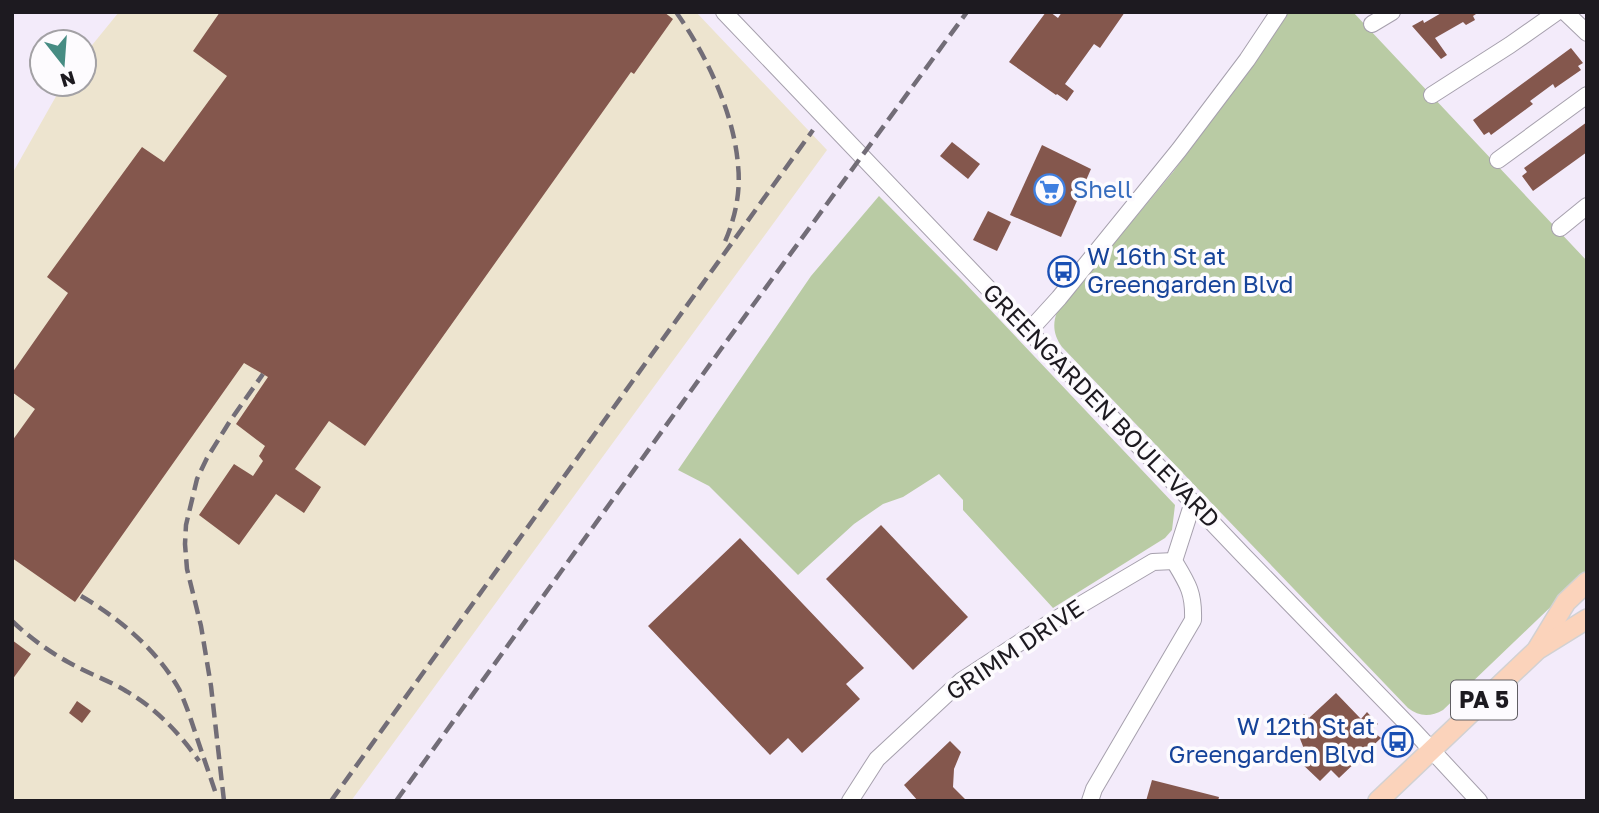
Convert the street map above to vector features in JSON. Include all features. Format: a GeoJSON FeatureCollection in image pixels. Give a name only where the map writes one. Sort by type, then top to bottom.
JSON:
{"type":"FeatureCollection","features":[{"type":"Feature","properties":{"kind":"main road","name":"PA 5"},"geometry":{"type":"LineString","coordinates":[[1537,650],[1566,602],[1587,582]]}},
{"type":"Feature","properties":{"kind":"main road","name":"PA 5"},"geometry":{"type":"LineString","coordinates":[[1378,801],[1537,650],[1587,619]]}},
{"type":"Feature","properties":{"kind":"street","name":"GREENGARDEN BOULEVARD"},"geometry":{"type":"LineString","coordinates":[[724,12],[1479,801]]}},
{"type":"Feature","properties":{"kind":"street"},"geometry":{"type":"LineString","coordinates":[[1029,331],[1174,157],[1247,60],[1279,12]]}},
{"type":"Feature","properties":{"kind":"street"},"geometry":{"type":"LineString","coordinates":[[1372,24],[1392,12]]}},
{"type":"Feature","properties":{"kind":"street"},"geometry":{"type":"LineString","coordinates":[[1432,95],[1557,12]]}},
{"type":"Feature","properties":{"kind":"street"},"geometry":{"type":"LineString","coordinates":[[1565,12],[1587,33]]}},
{"type":"Feature","properties":{"kind":"street"},"geometry":{"type":"LineString","coordinates":[[1498,160],[1587,95]]}},
{"type":"Feature","properties":{"kind":"street"},"geometry":{"type":"LineString","coordinates":[[1560,228],[1587,206]]}},
{"type":"Feature","properties":{"kind":"street"},"geometry":{"type":"LineString","coordinates":[[1090,801],[1094,789],[1193,620],[1194,603],[1188,585],[1174,561],[1193,502]]}},
{"type":"Feature","properties":{"kind":"street","name":"GRIMM DRIVE"},"geometry":{"type":"LineString","coordinates":[[850,801],[877,759],[961,681],[1048,624],[1153,562],[1174,561]]}},
{"type":"Feature","properties":{"kind":"shaded area"},"geometry":{"type":"Polygon","coordinates":[[[119,12],[696,12],[827,150],[351,801],[12,801],[12,174],[55,98],[98,98],[98,38],[119,12]]]}},
{"type":"Feature","properties":{"kind":"green space"},"geometry":{"type":"Polygon","coordinates":[[[1288,12],[1353,12],[1587,261],[1587,572],[1443,710],[1434,714],[1425,715],[1408,708],[1062,347],[1055,330],[1057,312],[1173,172],[1241,81],[1288,12]]]}},
{"type":"Feature","properties":{"kind":"green space"},"geometry":{"type":"Polygon","coordinates":[[[879,196],[1175,505],[1172,530],[1165,538],[1053,608],[963,510],[963,500],[939,474],[903,497],[883,504],[854,524],[798,575],[709,486],[678,470],[811,276],[879,196]]]}},
{"type":"Feature","properties":{"kind":"building"},"geometry":{"type":"Polygon","coordinates":[[[220,12],[664,12],[673,19],[634,74],[631,72],[365,446],[329,421],[295,469],[321,487],[304,513],[276,494],[239,545],[199,515],[234,464],[253,476],[263,461],[259,456],[265,446],[236,424],[268,377],[244,363],[75,602],[12,558],[12,441],[35,409],[12,392],[12,373],[68,293],[47,277],[142,147],[164,162],[227,76],[193,51],[220,12]]]}},
{"type":"Feature","properties":{"kind":"building"},"geometry":{"type":"Polygon","coordinates":[[[1046,12],[1058,18],[1062,12],[1125,12],[1100,48],[1094,44],[1065,84],[1074,91],[1067,101],[1009,62],[1046,12]]]}},
{"type":"Feature","properties":{"kind":"building"},"geometry":{"type":"Polygon","coordinates":[[[1443,12],[1479,12],[1473,16],[1475,20],[1466,25],[1463,22],[1435,38],[1447,55],[1441,59],[1412,26],[1423,20],[1424,23],[1443,12]]]}},
{"type":"Feature","properties":{"kind":"building"},"geometry":{"type":"Polygon","coordinates":[[[1571,48],[1583,63],[1578,66],[1581,70],[1555,88],[1553,84],[1530,101],[1533,104],[1491,135],[1489,132],[1484,135],[1473,120],[1571,48]]]}},
{"type":"Feature","properties":{"kind":"building"},"geometry":{"type":"Polygon","coordinates":[[[1587,122],[1587,152],[1533,191],[1522,176],[1527,172],[1524,168],[1587,122]]]}},
{"type":"Feature","properties":{"kind":"building"},"geometry":{"type":"Polygon","coordinates":[[[952,142],[980,164],[968,179],[940,156],[952,142]]]}},
{"type":"Feature","properties":{"kind":"building"},"geometry":{"type":"Polygon","coordinates":[[[1042,145],[1091,169],[1061,237],[1010,215],[1042,145]]]}},
{"type":"Feature","properties":{"kind":"building"},"geometry":{"type":"Polygon","coordinates":[[[988,211],[1011,222],[997,251],[973,240],[988,211]]]}},
{"type":"Feature","properties":{"kind":"building"},"geometry":{"type":"Polygon","coordinates":[[[881,525],[968,617],[913,670],[826,579],[881,525]]]}},
{"type":"Feature","properties":{"kind":"building"},"geometry":{"type":"Polygon","coordinates":[[[740,538],[864,668],[846,684],[860,699],[802,753],[788,738],[770,755],[648,626],[740,538]]]}},
{"type":"Feature","properties":{"kind":"building"},"geometry":{"type":"Polygon","coordinates":[[[12,640],[31,654],[12,680],[12,640]]]}},
{"type":"Feature","properties":{"kind":"building"},"geometry":{"type":"Polygon","coordinates":[[[1336,693],[1361,719],[1367,712],[1378,724],[1371,730],[1381,738],[1339,778],[1331,770],[1320,781],[1299,761],[1306,754],[1296,722],[1304,714],[1309,718],[1336,693]]]}},
{"type":"Feature","properties":{"kind":"building"},"geometry":{"type":"Polygon","coordinates":[[[77,701],[91,711],[82,723],[69,713],[77,701]]]}},
{"type":"Feature","properties":{"kind":"building"},"geometry":{"type":"Polygon","coordinates":[[[950,741],[961,752],[954,769],[953,787],[967,801],[918,801],[904,785],[950,741]]]}},
{"type":"Feature","properties":{"kind":"building"},"geometry":{"type":"Polygon","coordinates":[[[1152,780],[1219,797],[1218,801],[1146,801],[1152,780]]]}},
{"type":"Feature","properties":{"kind":"railway"},"geometry":{"type":"LineString","coordinates":[[676,12],[708,65],[731,125],[739,175],[738,195],[724,244]]}},
{"type":"Feature","properties":{"kind":"railway"},"geometry":{"type":"LineString","coordinates":[[396,801],[967,12]]}},
{"type":"Feature","properties":{"kind":"railway"},"geometry":{"type":"LineString","coordinates":[[331,801],[813,130]]}},
{"type":"Feature","properties":{"kind":"railway"},"geometry":{"type":"LineString","coordinates":[[224,801],[211,686],[201,626],[187,569],[186,525],[197,479],[207,458],[263,374]]}},
{"type":"Feature","properties":{"kind":"railway"},"geometry":{"type":"LineString","coordinates":[[81,596],[136,636],[170,675],[186,706],[217,797]]}},
{"type":"Feature","properties":{"kind":"railway"},"geometry":{"type":"LineString","coordinates":[[12,621],[53,653],[119,687],[147,705],[175,731],[199,761]]}},
{"type":"Feature","properties":{"kind":"place","name":"Shell"},"geometry":{"type":"Point","coordinates":[1050,190]}},
{"type":"Feature","properties":{"kind":"place","name":"W 16th St at Greengarden Blvd"},"geometry":{"type":"Point","coordinates":[1064,271]}},
{"type":"Feature","properties":{"kind":"place","name":"W 12th St at Greengarden Blvd"},"geometry":{"type":"Point","coordinates":[1398,741]}}]}
